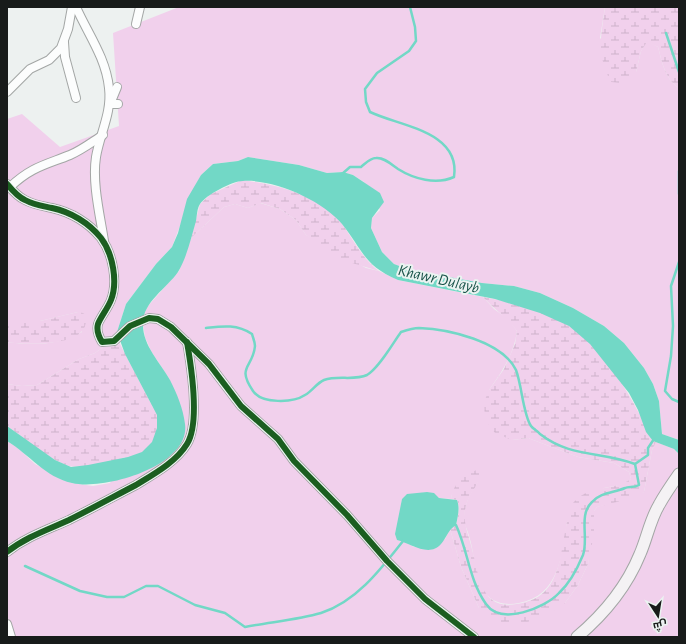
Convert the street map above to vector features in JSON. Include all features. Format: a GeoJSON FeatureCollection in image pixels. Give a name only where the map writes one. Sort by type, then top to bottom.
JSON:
{"type":"FeatureCollection","features":[{"type":"Feature","properties":{"kind":"main road"},"geometry":{"type":"LineString","coordinates":[[577,637],[612,601],[627,579],[640,556],[658,506],[679,474]]}},
{"type":"Feature","properties":{"kind":"street"},"geometry":{"type":"LineString","coordinates":[[7,92],[30,69],[49,60],[61,48],[72,7]]}},
{"type":"Feature","properties":{"kind":"street"},"geometry":{"type":"LineString","coordinates":[[76,7],[104,64],[114,104]]}},
{"type":"Feature","properties":{"kind":"street"},"geometry":{"type":"LineString","coordinates":[[136,24],[140,7]]}},
{"type":"Feature","properties":{"kind":"street"},"geometry":{"type":"LineString","coordinates":[[64,39],[65,57],[76,98]]}},
{"type":"Feature","properties":{"kind":"street"},"geometry":{"type":"LineString","coordinates":[[117,87],[114,104],[102,135],[96,157],[96,180],[104,244],[113,272],[114,287],[105,314],[98,324],[98,335],[102,342],[114,341],[130,326],[149,318],[158,319],[171,326],[209,364],[241,406],[278,439],[294,461],[347,515],[387,561],[425,599],[474,637]]}},
{"type":"Feature","properties":{"kind":"street"},"geometry":{"type":"LineString","coordinates":[[102,135],[72,154],[37,167],[9,186],[23,200],[32,204],[54,208],[75,217],[90,227],[104,244]]}},
{"type":"Feature","properties":{"kind":"street"},"geometry":{"type":"LineString","coordinates":[[8,553],[36,533],[93,508],[157,473],[188,443],[192,431],[194,409],[190,358],[187,342]]}},
{"type":"Feature","properties":{"kind":"street"},"geometry":{"type":"LineString","coordinates":[[7,624],[11,637]]}},
{"type":"Feature","properties":{"kind":"green space"},"geometry":{"type":"Polygon","coordinates":[[[179,7],[605,7],[600,38],[636,72],[641,51],[647,41],[658,47],[667,75],[679,88],[679,440],[662,434],[659,401],[653,384],[644,368],[624,343],[604,326],[573,308],[540,293],[514,286],[482,283],[410,270],[394,264],[382,252],[371,228],[372,218],[380,210],[364,182],[353,175],[343,172],[327,173],[299,165],[248,157],[238,161],[213,164],[201,175],[195,186],[172,247],[156,264],[126,304],[117,332],[120,344],[103,347],[95,353],[79,359],[37,385],[22,386],[7,384],[7,342],[36,344],[55,342],[65,340],[82,332],[78,312],[40,321],[7,321],[7,119],[22,114],[60,147],[119,126],[113,33],[179,7]]]}},
{"type":"Feature","properties":{"kind":"green space"},"geometry":{"type":"Polygon","coordinates":[[[605,7],[679,7],[679,88],[667,75],[658,47],[647,42],[641,51],[636,72],[627,84],[611,82],[606,72],[601,53],[601,36],[605,7]]]}},
{"type":"Feature","properties":{"kind":"green space"},"geometry":{"type":"Polygon","coordinates":[[[242,180],[270,185],[297,193],[323,206],[343,225],[363,255],[379,271],[342,260],[306,235],[296,220],[280,209],[261,203],[248,208],[235,204],[224,207],[191,238],[200,204],[211,194],[242,180]]]}},
{"type":"Feature","properties":{"kind":"green space"},"geometry":{"type":"Polygon","coordinates":[[[260,203],[280,209],[296,220],[306,235],[366,268],[379,271],[398,280],[483,297],[494,309],[508,319],[517,331],[510,355],[503,369],[489,390],[512,440],[528,438],[578,457],[614,463],[629,472],[631,479],[624,484],[604,488],[567,522],[560,560],[550,583],[543,592],[532,599],[519,603],[502,603],[491,599],[483,590],[478,578],[464,516],[468,500],[478,482],[452,494],[451,499],[439,498],[426,492],[402,499],[397,540],[406,542],[414,547],[445,539],[450,529],[461,567],[479,608],[565,603],[578,585],[588,564],[594,511],[597,507],[644,492],[652,450],[656,442],[674,449],[679,454],[679,637],[7,637],[7,441],[18,448],[35,464],[72,483],[93,486],[110,483],[170,380],[151,351],[145,337],[143,316],[148,306],[179,271],[191,238],[224,207],[235,204],[248,208],[260,203]]]}},
{"type":"Feature","properties":{"kind":"green space"},"geometry":{"type":"Polygon","coordinates":[[[483,297],[516,304],[539,312],[569,326],[582,336],[607,362],[628,394],[653,441],[656,442],[652,450],[644,492],[637,497],[597,507],[594,511],[594,534],[588,564],[578,585],[565,603],[541,619],[518,624],[495,623],[479,608],[461,567],[450,529],[456,525],[458,516],[457,500],[451,499],[457,483],[475,470],[481,469],[482,475],[466,505],[466,525],[477,572],[485,592],[491,599],[500,604],[511,605],[526,602],[539,596],[548,588],[555,577],[572,504],[587,492],[624,483],[631,479],[629,472],[614,463],[578,457],[528,438],[512,440],[495,433],[485,419],[484,402],[489,390],[504,369],[515,344],[517,331],[483,297]]]}},
{"type":"Feature","properties":{"kind":"green space"},"geometry":{"type":"Polygon","coordinates":[[[78,312],[87,316],[85,326],[76,336],[57,342],[35,344],[7,342],[7,321],[40,321],[78,312]]]}},
{"type":"Feature","properties":{"kind":"green space"},"geometry":{"type":"Polygon","coordinates":[[[120,344],[157,415],[156,436],[153,442],[147,447],[126,457],[113,461],[87,466],[69,466],[45,454],[7,426],[7,384],[22,386],[37,385],[79,359],[95,353],[103,347],[120,344]]]}},
{"type":"Feature","properties":{"kind":"water","name":"Khawr Dulayb"},"geometry":{"type":"Polygon","coordinates":[[[248,157],[299,165],[327,173],[343,172],[353,175],[380,193],[384,202],[372,218],[371,228],[382,252],[394,264],[410,270],[482,283],[514,286],[540,293],[573,308],[604,326],[624,343],[644,368],[653,384],[659,401],[662,434],[679,440],[679,454],[674,449],[653,441],[646,432],[638,410],[629,393],[590,344],[569,326],[540,313],[495,299],[398,280],[377,269],[370,263],[342,224],[333,215],[310,199],[283,187],[255,181],[243,181],[232,183],[220,189],[203,200],[200,204],[184,260],[178,272],[151,302],[144,315],[143,331],[145,339],[152,353],[170,380],[183,412],[185,424],[183,439],[174,452],[160,463],[143,472],[123,479],[104,483],[72,483],[62,480],[46,471],[7,441],[7,426],[55,460],[71,467],[128,457],[142,452],[152,442],[157,428],[157,415],[125,354],[117,332],[126,304],[156,264],[172,247],[178,233],[187,199],[201,175],[213,164],[238,161],[248,157]]]}},
{"type":"Feature","properties":{"kind":"water"},"geometry":{"type":"Polygon","coordinates":[[[427,492],[434,493],[439,498],[457,500],[458,506],[456,525],[449,531],[441,544],[431,550],[425,550],[397,540],[395,534],[402,499],[407,494],[427,492]]]}},
{"type":"Feature","properties":{"kind":"waterway"},"geometry":{"type":"LineString","coordinates":[[342,174],[350,167],[361,167],[368,161],[374,158],[379,158],[388,162],[404,173],[425,180],[440,181],[454,177],[454,162],[448,149],[438,140],[426,132],[370,112],[366,102],[365,89],[377,73],[409,51],[416,41],[415,27],[410,7]]}},
{"type":"Feature","properties":{"kind":"waterway"},"geometry":{"type":"LineString","coordinates":[[666,33],[679,72]]}},
{"type":"Feature","properties":{"kind":"waterway"},"geometry":{"type":"LineString","coordinates":[[679,171],[679,194]]}},
{"type":"Feature","properties":{"kind":"waterway"},"geometry":{"type":"LineString","coordinates":[[679,262],[671,286],[673,326],[671,356],[665,391],[672,399],[679,402]]}},
{"type":"Feature","properties":{"kind":"waterway"},"geometry":{"type":"LineString","coordinates":[[206,328],[224,326],[235,327],[252,334],[255,346],[254,353],[246,372],[248,383],[257,395],[263,398],[278,401],[300,398],[324,380],[335,378],[357,378],[367,375],[372,372],[381,361],[401,332],[417,328],[431,329],[473,338],[499,351],[509,360],[516,370],[528,421],[540,434],[552,442],[575,451],[610,457],[635,464]]}},
{"type":"Feature","properties":{"kind":"waterway"},"geometry":{"type":"LineString","coordinates":[[456,525],[472,575],[480,595],[486,604],[493,610],[502,614],[512,614],[534,609],[552,599],[559,593],[576,570],[585,548],[585,520],[588,507],[603,494],[639,485],[635,464],[648,455],[648,448],[654,439]]}},
{"type":"Feature","properties":{"kind":"waterway"},"geometry":{"type":"LineString","coordinates":[[25,566],[80,591],[107,597],[124,597],[146,586],[158,586],[195,605],[225,613],[245,627],[303,617],[334,608],[357,593],[386,563],[403,541]]}},
{"type":"Feature","properties":{"kind":"cycle path"},"geometry":{"type":"LineString","coordinates":[[7,184],[22,199],[28,202],[73,215],[85,223],[101,238],[109,252],[114,277],[111,300],[97,327],[102,342],[114,341],[130,326],[149,318],[158,319],[171,327],[209,364],[241,406],[278,439],[294,461],[347,515],[387,561],[425,599],[474,637]]}},
{"type":"Feature","properties":{"kind":"cycle path"},"geometry":{"type":"LineString","coordinates":[[7,552],[29,538],[69,520],[136,485],[164,467],[177,456],[187,444],[191,435],[193,422],[194,409],[191,365],[187,342]]}}]}
